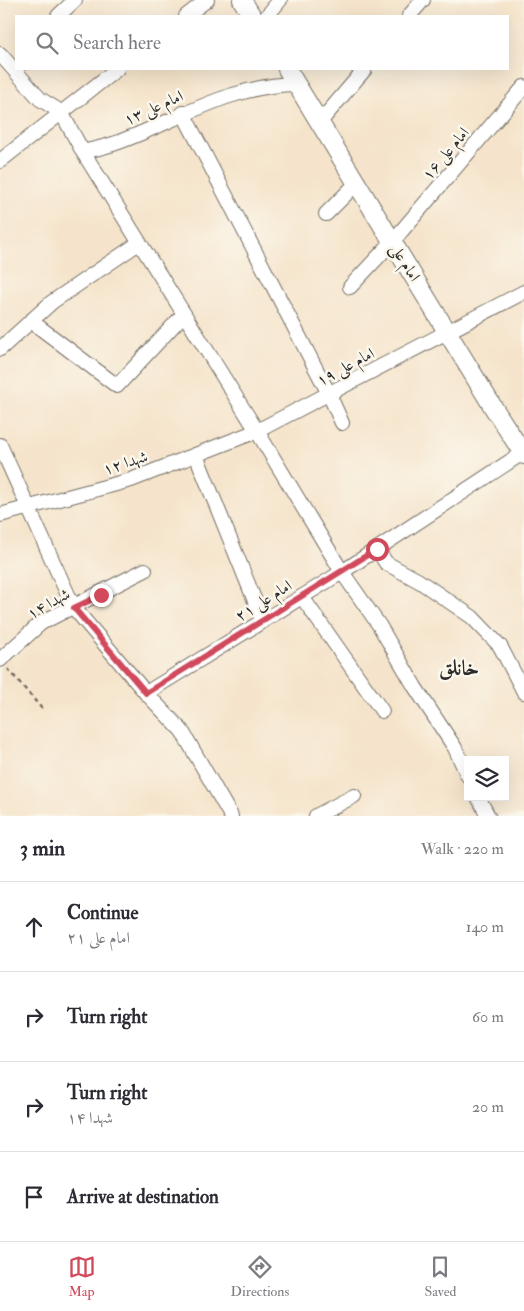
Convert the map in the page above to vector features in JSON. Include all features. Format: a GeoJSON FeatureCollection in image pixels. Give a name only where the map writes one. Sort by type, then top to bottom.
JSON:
{"type":"FeatureCollection","features":[{"type":"Feature","properties":{"kind":"street"},"geometry":{"type":"LineString","coordinates":[[59,15],[75,0]]}},
{"type":"Feature","properties":{"kind":"street"},"geometry":{"type":"LineString","coordinates":[[187,15],[207,0]]}},
{"type":"Feature","properties":{"kind":"street"},"geometry":{"type":"LineString","coordinates":[[242,0],[251,15]]}},
{"type":"Feature","properties":{"kind":"street"},"geometry":{"type":"LineString","coordinates":[[268,15],[280,0]]}},
{"type":"Feature","properties":{"kind":"street"},"geometry":{"type":"LineString","coordinates":[[410,15],[422,0]]}},
{"type":"Feature","properties":{"kind":"street"},"geometry":{"type":"LineString","coordinates":[[18,70],[40,99],[61,112],[83,152],[257,431],[342,572],[379,625],[415,687],[455,748],[464,767]]}},
{"type":"Feature","properties":{"kind":"street"},"geometry":{"type":"LineString","coordinates":[[0,160],[116,70]]}},
{"type":"Feature","properties":{"kind":"street","name":"امام علی"},"geometry":{"type":"LineString","coordinates":[[288,70],[493,407],[524,453]]}},
{"type":"Feature","properties":{"kind":"street"},"geometry":{"type":"LineString","coordinates":[[320,122],[364,70]]}},
{"type":"Feature","properties":{"kind":"street","name":"امام علی ۱۳"},"geometry":{"type":"LineString","coordinates":[[83,152],[116,143],[202,105],[270,84],[296,84]]}},
{"type":"Feature","properties":{"kind":"street","name":"امام علی ۱۶"},"geometry":{"type":"LineString","coordinates":[[350,287],[393,241],[524,87]]}},
{"type":"Feature","properties":{"kind":"street"},"geometry":{"type":"LineString","coordinates":[[183,113],[329,394],[342,423]]}},
{"type":"Feature","properties":{"kind":"street"},"geometry":{"type":"LineString","coordinates":[[326,214],[357,183]]}},
{"type":"Feature","properties":{"kind":"street"},"geometry":{"type":"LineString","coordinates":[[0,349],[52,302],[139,243]]}},
{"type":"Feature","properties":{"kind":"street","name":"امام علی ۱۹"},"geometry":{"type":"LineString","coordinates":[[257,431],[524,292]]}},
{"type":"Feature","properties":{"kind":"street"},"geometry":{"type":"LineString","coordinates":[[31,321],[117,386],[184,314]]}},
{"type":"Feature","properties":{"kind":"street","name":"شهدا ۱۲"},"geometry":{"type":"LineString","coordinates":[[0,515],[131,480],[257,431]]}},
{"type":"Feature","properties":{"kind":"street"},"geometry":{"type":"LineString","coordinates":[[0,445],[74,608],[146,693],[182,732],[231,816]]}},
{"type":"Feature","properties":{"kind":"street","name":"امام علی ۲۱"},"geometry":{"type":"LineString","coordinates":[[146,693],[342,572],[524,453]]}},
{"type":"Feature","properties":{"kind":"street"},"geometry":{"type":"LineString","coordinates":[[196,454],[263,620]]}},
{"type":"Feature","properties":{"kind":"street"},"geometry":{"type":"LineString","coordinates":[[377,549],[386,563],[419,581],[472,617],[500,646],[524,692]]}},
{"type":"Feature","properties":{"kind":"street","name":"شهدا ۱۴"},"geometry":{"type":"LineString","coordinates":[[0,660],[41,624],[145,570]]}},
{"type":"Feature","properties":{"kind":"street"},"geometry":{"type":"LineString","coordinates":[[302,596],[382,711]]}},
{"type":"Feature","properties":{"kind":"street"},"geometry":{"type":"LineString","coordinates":[[316,816],[354,796]]}},
{"type":"Feature","properties":{"kind":"street"},"geometry":{"type":"LineString","coordinates":[[480,801],[488,816]]}},
{"type":"Feature","properties":{"kind":"path"},"geometry":{"type":"LineString","coordinates":[[0,660],[43,710]]}},
{"type":"Feature","properties":{"kind":"district","name":"خانلق"},"geometry":{"type":"Point","coordinates":[459,668]}},
{"type":"Feature","properties":{"kind":"route"},"geometry":{"type":"LineString","coordinates":[[101,595],[74,608],[146,693],[377,549]]}}]}
